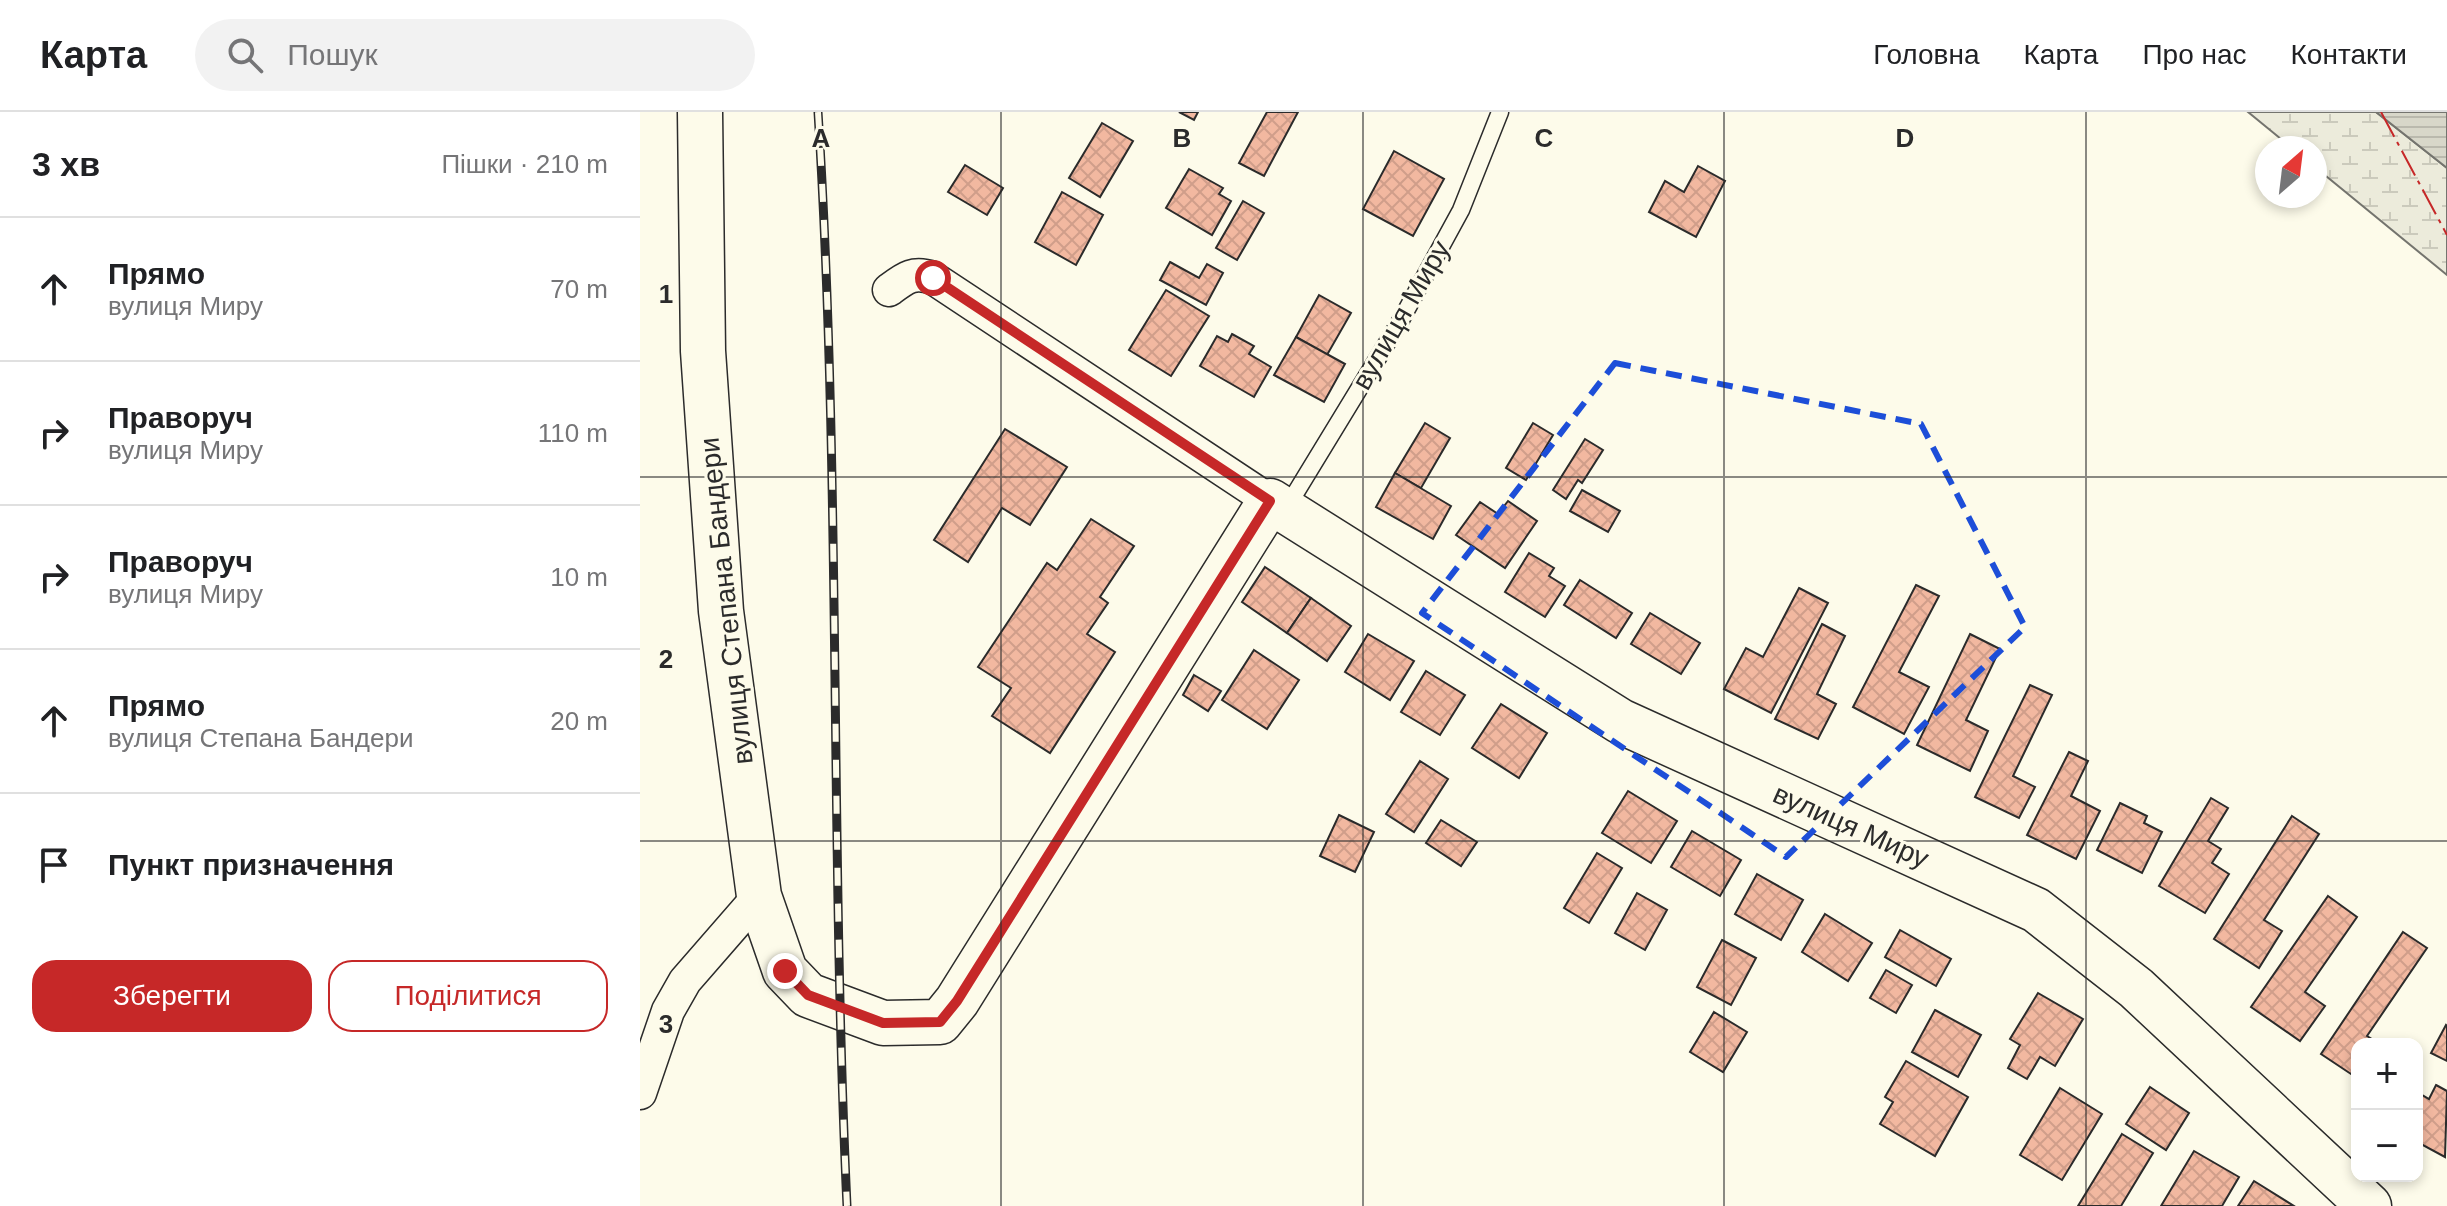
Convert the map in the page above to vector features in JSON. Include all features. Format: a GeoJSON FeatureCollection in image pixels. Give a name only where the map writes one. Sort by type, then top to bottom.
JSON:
{"type":"FeatureCollection","features":[{"type":"Feature","properties":{"kind":"street","name":"вулиця Степана Бандери"},"geometry":{"type":"LineString","coordinates":[[700,112],[703,351],[721,611],[759,896],[785,971],[808,995],[883,1023]]}},
{"type":"Feature","properties":{"kind":"street","name":"вулиця Миру"},"geometry":{"type":"LineString","coordinates":[[889,290],[907,276],[920,274],[933,278],[1278,505],[1620,721],[2036,910],[2136,988],[2369,1206]]}},
{"type":"Feature","properties":{"kind":"street","name":"вулиця Миру"},"geometry":{"type":"LineString","coordinates":[[883,1023],[940,1022],[957,1001],[1278,505]]}},
{"type":"Feature","properties":{"kind":"street"},"geometry":{"type":"LineString","coordinates":[[640,1093],[668,1011],[685,981],[759,896]]}},
{"type":"Feature","properties":{"kind":"lane","name":"вулиця Миру"},"geometry":{"type":"LineString","coordinates":[[1278,505],[1401,320],[1461,210],[1500,112]]}},
{"type":"Feature","properties":{"kind":"highlighted area"},"geometry":{"type":"Polygon","coordinates":[[[1615,363],[1921,424],[2025,627],[1786,857],[1422,613],[1615,363]]]}},
{"type":"Feature","properties":{"kind":"green space"},"geometry":{"type":"Polygon","coordinates":[[[2248,112],[2376,112],[2447,168],[2447,275],[2327,177],[2327,136],[2277,136],[2248,112]]]}},
{"type":"Feature","properties":{"kind":"shaded area"},"geometry":{"type":"Polygon","coordinates":[[[2376,112],[2447,112],[2447,168],[2376,112]]]}},
{"type":"Feature","properties":{"kind":"building"},"geometry":{"type":"Polygon","coordinates":[[[1179,112],[1198,112],[1194,120],[1179,112]]]}},
{"type":"Feature","properties":{"kind":"building"},"geometry":{"type":"Polygon","coordinates":[[[1267,112],[1298,112],[1264,176],[1239,163],[1267,112]]]}},
{"type":"Feature","properties":{"kind":"building"},"geometry":{"type":"Polygon","coordinates":[[[1102,123],[1133,141],[1100,197],[1069,178],[1102,123]]]}},
{"type":"Feature","properties":{"kind":"building"},"geometry":{"type":"Polygon","coordinates":[[[1394,151],[1444,179],[1413,236],[1363,209],[1394,151]]]}},
{"type":"Feature","properties":{"kind":"building"},"geometry":{"type":"Polygon","coordinates":[[[965,165],[1003,188],[987,215],[948,192],[965,165]]]}},
{"type":"Feature","properties":{"kind":"building"},"geometry":{"type":"Polygon","coordinates":[[[1698,166],[1725,181],[1696,237],[1649,212],[1665,181],[1684,192],[1698,166]]]}},
{"type":"Feature","properties":{"kind":"building"},"geometry":{"type":"Polygon","coordinates":[[[1189,169],[1223,188],[1219,194],[1231,201],[1212,235],[1166,208],[1189,169]]]}},
{"type":"Feature","properties":{"kind":"building"},"geometry":{"type":"Polygon","coordinates":[[[1062,192],[1103,215],[1076,265],[1035,242],[1062,192]]]}},
{"type":"Feature","properties":{"kind":"building"},"geometry":{"type":"Polygon","coordinates":[[[1243,201],[1264,213],[1237,260],[1216,248],[1243,201]]]}},
{"type":"Feature","properties":{"kind":"building"},"geometry":{"type":"Polygon","coordinates":[[[1170,262],[1199,278],[1207,264],[1223,273],[1206,305],[1160,280],[1170,262]]]}},
{"type":"Feature","properties":{"kind":"building"},"geometry":{"type":"Polygon","coordinates":[[[1166,290],[1209,316],[1171,376],[1129,350],[1166,290]]]}},
{"type":"Feature","properties":{"kind":"building"},"geometry":{"type":"Polygon","coordinates":[[[1319,295],[1351,313],[1327,355],[1296,337],[1319,295]]]}},
{"type":"Feature","properties":{"kind":"building"},"geometry":{"type":"Polygon","coordinates":[[[1232,334],[1254,346],[1249,354],[1271,367],[1254,397],[1200,366],[1217,336],[1228,342],[1232,334]]]}},
{"type":"Feature","properties":{"kind":"building"},"geometry":{"type":"Polygon","coordinates":[[[1296,337],[1345,364],[1324,402],[1274,375],[1296,337]]]}},
{"type":"Feature","properties":{"kind":"building"},"geometry":{"type":"Polygon","coordinates":[[[1425,423],[1450,438],[1421,488],[1395,473],[1425,423]]]}},
{"type":"Feature","properties":{"kind":"building"},"geometry":{"type":"Polygon","coordinates":[[[1533,423],[1553,435],[1526,480],[1506,468],[1533,423]]]}},
{"type":"Feature","properties":{"kind":"building"},"geometry":{"type":"Polygon","coordinates":[[[1005,429],[1067,467],[1030,525],[1002,508],[968,562],[934,540],[1005,429]]]}},
{"type":"Feature","properties":{"kind":"building"},"geometry":{"type":"Polygon","coordinates":[[[1585,439],[1603,450],[1582,483],[1578,480],[1566,499],[1553,490],[1585,439]]]}},
{"type":"Feature","properties":{"kind":"building"},"geometry":{"type":"Polygon","coordinates":[[[1395,473],[1451,506],[1433,539],[1376,507],[1395,473]]]}},
{"type":"Feature","properties":{"kind":"building"},"geometry":{"type":"Polygon","coordinates":[[[1582,490],[1620,511],[1608,532],[1570,511],[1582,490]]]}},
{"type":"Feature","properties":{"kind":"building"},"geometry":{"type":"Polygon","coordinates":[[[1508,501],[1537,521],[1505,568],[1456,535],[1480,502],[1498,514],[1508,501]]]}},
{"type":"Feature","properties":{"kind":"building"},"geometry":{"type":"Polygon","coordinates":[[[1091,519],[1134,546],[1100,597],[1108,603],[1087,634],[1115,652],[1050,753],[992,716],[1011,688],[978,667],[1047,563],[1057,570],[1091,519]]]}},
{"type":"Feature","properties":{"kind":"building"},"geometry":{"type":"Polygon","coordinates":[[[1529,553],[1554,568],[1549,576],[1565,586],[1545,617],[1505,592],[1529,553]]]}},
{"type":"Feature","properties":{"kind":"building"},"geometry":{"type":"Polygon","coordinates":[[[1265,567],[1311,598],[1287,633],[1242,602],[1265,567]]]}},
{"type":"Feature","properties":{"kind":"building"},"geometry":{"type":"Polygon","coordinates":[[[1580,580],[1632,613],[1616,638],[1564,605],[1580,580]]]}},
{"type":"Feature","properties":{"kind":"building"},"geometry":{"type":"Polygon","coordinates":[[[1916,585],[1939,596],[1899,672],[1929,687],[1904,734],[1853,707],[1916,585]]]}},
{"type":"Feature","properties":{"kind":"building"},"geometry":{"type":"Polygon","coordinates":[[[1799,588],[1828,603],[1771,713],[1724,689],[1746,648],[1763,657],[1799,588]]]}},
{"type":"Feature","properties":{"kind":"building"},"geometry":{"type":"Polygon","coordinates":[[[1311,598],[1351,626],[1327,661],[1287,633],[1311,598]]]}},
{"type":"Feature","properties":{"kind":"building"},"geometry":{"type":"Polygon","coordinates":[[[1650,613],[1700,643],[1681,674],[1631,644],[1650,613]]]}},
{"type":"Feature","properties":{"kind":"building"},"geometry":{"type":"Polygon","coordinates":[[[1822,624],[1845,636],[1817,694],[1836,704],[1818,739],[1775,719],[1822,624]]]}},
{"type":"Feature","properties":{"kind":"building"},"geometry":{"type":"Polygon","coordinates":[[[1368,634],[1414,661],[1390,700],[1345,672],[1368,634]]]}},
{"type":"Feature","properties":{"kind":"building"},"geometry":{"type":"Polygon","coordinates":[[[1970,634],[2000,649],[1966,720],[1988,731],[1970,771],[1917,745],[1970,634]]]}},
{"type":"Feature","properties":{"kind":"building"},"geometry":{"type":"Polygon","coordinates":[[[1254,650],[1299,680],[1267,729],[1222,700],[1254,650]]]}},
{"type":"Feature","properties":{"kind":"building"},"geometry":{"type":"Polygon","coordinates":[[[1426,671],[1465,695],[1440,735],[1401,712],[1426,671]]]}},
{"type":"Feature","properties":{"kind":"building"},"geometry":{"type":"Polygon","coordinates":[[[1194,675],[1221,691],[1208,711],[1183,695],[1194,675]]]}},
{"type":"Feature","properties":{"kind":"building"},"geometry":{"type":"Polygon","coordinates":[[[2030,685],[2052,695],[2013,776],[2035,787],[2019,818],[1975,797],[2030,685]]]}},
{"type":"Feature","properties":{"kind":"building"},"geometry":{"type":"Polygon","coordinates":[[[1501,704],[1547,733],[1519,778],[1472,748],[1501,704]]]}},
{"type":"Feature","properties":{"kind":"building"},"geometry":{"type":"Polygon","coordinates":[[[2069,752],[2088,761],[2071,796],[2100,811],[2076,859],[2027,835],[2069,752]]]}},
{"type":"Feature","properties":{"kind":"building"},"geometry":{"type":"Polygon","coordinates":[[[1420,761],[1448,779],[1414,832],[1386,814],[1420,761]]]}},
{"type":"Feature","properties":{"kind":"building"},"geometry":{"type":"Polygon","coordinates":[[[1628,791],[1677,821],[1651,863],[1602,833],[1628,791]]]}},
{"type":"Feature","properties":{"kind":"building"},"geometry":{"type":"Polygon","coordinates":[[[2211,798],[2228,808],[2208,841],[2221,849],[2212,863],[2229,874],[2205,913],[2159,886],[2211,798]]]}},
{"type":"Feature","properties":{"kind":"building"},"geometry":{"type":"Polygon","coordinates":[[[2120,803],[2147,816],[2144,823],[2162,832],[2142,873],[2097,850],[2120,803]]]}},
{"type":"Feature","properties":{"kind":"building"},"geometry":{"type":"Polygon","coordinates":[[[1339,815],[1374,832],[1355,872],[1320,856],[1339,815]]]}},
{"type":"Feature","properties":{"kind":"building"},"geometry":{"type":"Polygon","coordinates":[[[2292,816],[2319,834],[2264,920],[2282,931],[2259,968],[2214,939],[2292,816]]]}},
{"type":"Feature","properties":{"kind":"building"},"geometry":{"type":"Polygon","coordinates":[[[1441,820],[1477,842],[1461,866],[1426,843],[1441,820]]]}},
{"type":"Feature","properties":{"kind":"building"},"geometry":{"type":"Polygon","coordinates":[[[1692,831],[1741,860],[1720,896],[1671,867],[1692,831]]]}},
{"type":"Feature","properties":{"kind":"building"},"geometry":{"type":"Polygon","coordinates":[[[1597,853],[1622,868],[1589,923],[1564,908],[1597,853]]]}},
{"type":"Feature","properties":{"kind":"building"},"geometry":{"type":"Polygon","coordinates":[[[1757,874],[1803,900],[1781,940],[1735,914],[1757,874]]]}},
{"type":"Feature","properties":{"kind":"building"},"geometry":{"type":"Polygon","coordinates":[[[1637,893],[1667,910],[1645,950],[1615,933],[1637,893]]]}},
{"type":"Feature","properties":{"kind":"building"},"geometry":{"type":"Polygon","coordinates":[[[2328,896],[2357,917],[2305,992],[2325,1006],[2300,1041],[2251,1007],[2328,896]]]}},
{"type":"Feature","properties":{"kind":"building"},"geometry":{"type":"Polygon","coordinates":[[[1825,914],[1872,943],[1848,981],[1802,952],[1825,914]]]}},
{"type":"Feature","properties":{"kind":"building"},"geometry":{"type":"Polygon","coordinates":[[[1900,930],[1951,959],[1936,986],[1885,957],[1900,930]]]}},
{"type":"Feature","properties":{"kind":"building"},"geometry":{"type":"Polygon","coordinates":[[[2403,932],[2427,948],[2367,1036],[2370,1038],[2351,1038],[2351,1074],[2321,1054],[2403,932]]]}},
{"type":"Feature","properties":{"kind":"building"},"geometry":{"type":"Polygon","coordinates":[[[1722,940],[1756,958],[1731,1005],[1697,987],[1722,940]]]}},
{"type":"Feature","properties":{"kind":"building"},"geometry":{"type":"Polygon","coordinates":[[[1886,970],[1912,985],[1896,1013],[1870,998],[1886,970]]]}},
{"type":"Feature","properties":{"kind":"building"},"geometry":{"type":"Polygon","coordinates":[[[2038,993],[2083,1019],[2055,1066],[2040,1057],[2027,1079],[2008,1068],[2020,1045],[2010,1039],[2038,993]]]}},
{"type":"Feature","properties":{"kind":"building"},"geometry":{"type":"Polygon","coordinates":[[[1935,1010],[1981,1035],[1958,1077],[1912,1052],[1935,1010]]]}},
{"type":"Feature","properties":{"kind":"building"},"geometry":{"type":"Polygon","coordinates":[[[1714,1012],[1747,1032],[1723,1072],[1690,1052],[1714,1012]]]}},
{"type":"Feature","properties":{"kind":"building"},"geometry":{"type":"Polygon","coordinates":[[[2447,1026],[2447,1061],[2431,1053],[2447,1026]]]}},
{"type":"Feature","properties":{"kind":"building"},"geometry":{"type":"Polygon","coordinates":[[[1906,1061],[1968,1097],[1935,1156],[1880,1124],[1893,1102],[1885,1097],[1906,1061]]]}},
{"type":"Feature","properties":{"kind":"building"},"geometry":{"type":"Polygon","coordinates":[[[2436,1085],[2447,1091],[2445,1157],[2423,1145],[2423,1096],[2429,1099],[2436,1085]]]}},
{"type":"Feature","properties":{"kind":"building"},"geometry":{"type":"Polygon","coordinates":[[[2150,1087],[2189,1113],[2166,1150],[2126,1124],[2150,1087]]]}},
{"type":"Feature","properties":{"kind":"building"},"geometry":{"type":"Polygon","coordinates":[[[2060,1088],[2102,1114],[2062,1180],[2020,1155],[2060,1088]]]}},
{"type":"Feature","properties":{"kind":"building"},"geometry":{"type":"Polygon","coordinates":[[[2122,1134],[2153,1153],[2121,1206],[2078,1206],[2122,1134]]]}},
{"type":"Feature","properties":{"kind":"building"},"geometry":{"type":"Polygon","coordinates":[[[2194,1151],[2239,1177],[2222,1206],[2161,1206],[2194,1151]]]}},
{"type":"Feature","properties":{"kind":"building"},"geometry":{"type":"Polygon","coordinates":[[[2254,1181],[2294,1206],[2238,1206],[2254,1181]]]}},
{"type":"Feature","properties":{"kind":"railway"},"geometry":{"type":"LineString","coordinates":[[818,112],[830,385],[847,1206]]}},
{"type":"Feature","properties":{"kind":"power"},"geometry":{"type":"LineString","coordinates":[[2381,112],[2447,235]]}},
{"type":"Feature","properties":{"kind":"route"},"geometry":{"type":"LineString","coordinates":[[785,971],[808,995],[883,1023],[940,1022],[957,1001],[1270,501],[933,278]]}}]}
